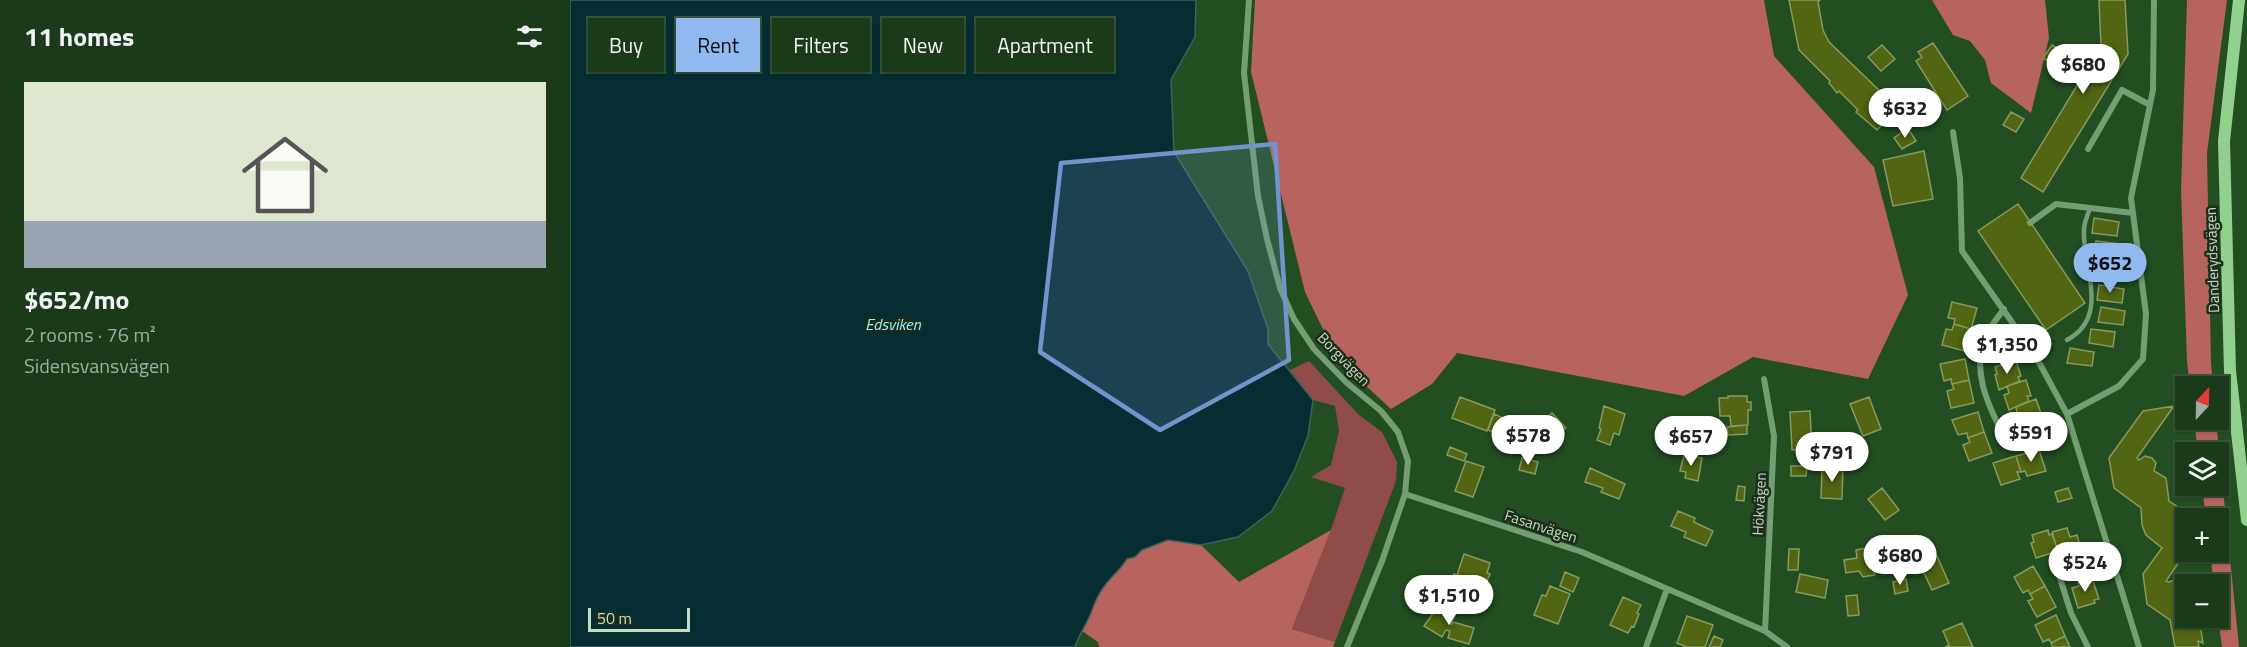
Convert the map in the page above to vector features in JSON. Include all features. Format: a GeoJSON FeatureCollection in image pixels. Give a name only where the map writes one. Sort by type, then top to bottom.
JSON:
{"type":"FeatureCollection","features":[{"type":"Feature","properties":{"kind":"main road","name":"Danderydsvägen"},"geometry":{"type":"LineString","coordinates":[[2239,0],[2224,141],[2230,371],[2247,520]]}},
{"type":"Feature","properties":{"kind":"street","name":"Borgvägen"},"geometry":{"type":"LineString","coordinates":[[1249,0],[1244,73],[1258,196],[1280,288],[1294,319],[1314,350],[1347,383],[1382,411],[1398,432],[1408,461],[1405,494],[1382,561],[1347,647]]}},
{"type":"Feature","properties":{"kind":"street"},"geometry":{"type":"LineString","coordinates":[[2067,414],[2120,386],[2143,359],[2146,314],[2131,198],[2153,90],[2154,0]]}},
{"type":"Feature","properties":{"kind":"street"},"geometry":{"type":"LineString","coordinates":[[2088,149],[2122,90],[2150,105]]}},
{"type":"Feature","properties":{"kind":"street"},"geometry":{"type":"LineString","coordinates":[[1953,132],[1960,178],[1962,251],[2035,355],[2067,414],[2139,647]]}},
{"type":"Feature","properties":{"kind":"street"},"geometry":{"type":"LineString","coordinates":[[2030,223],[2056,204],[2133,213]]}},
{"type":"Feature","properties":{"kind":"street"},"geometry":{"type":"LineString","coordinates":[[2004,309],[1987,332],[1982,351],[1980,381],[1991,411],[2005,438]]}},
{"type":"Feature","properties":{"kind":"street","name":"Hökvägen"},"geometry":{"type":"LineString","coordinates":[[1764,379],[1774,436],[1765,631]]}},
{"type":"Feature","properties":{"kind":"street","name":"Fasanvägen"},"geometry":{"type":"LineString","coordinates":[[1405,494],[1582,552],[1765,631],[1787,647]]}},
{"type":"Feature","properties":{"kind":"street"},"geometry":{"type":"LineString","coordinates":[[2088,647],[2071,613],[2059,575],[2112,556]]}},
{"type":"Feature","properties":{"kind":"street"},"geometry":{"type":"LineString","coordinates":[[1646,647],[1667,589]]}},
{"type":"Feature","properties":{"kind":"lane"},"geometry":{"type":"LineString","coordinates":[[2067,340],[2078,334],[2089,319],[2089,274],[2084,231],[2090,208]]}},
{"type":"Feature","properties":{"kind":"highlighted area"},"geometry":{"type":"Polygon","coordinates":[[[1275,144],[1289,360],[1160,430],[1040,352],[1061,163],[1275,144]]]}},
{"type":"Feature","properties":{"kind":"shaded area"},"geometry":{"type":"Polygon","coordinates":[[[1255,0],[1764,0],[1774,56],[1874,167],[1908,295],[1868,379],[1753,357],[1684,396],[1457,353],[1432,384],[1391,409],[1338,360],[1305,292],[1251,72],[1255,0]]]}},
{"type":"Feature","properties":{"kind":"shaded area"},"geometry":{"type":"Polygon","coordinates":[[[1932,0],[2045,0],[2049,38],[2031,113],[1991,83],[1985,60],[1970,41],[1953,35],[1932,0]]]}},
{"type":"Feature","properties":{"kind":"shaded area"},"geometry":{"type":"Polygon","coordinates":[[[2187,0],[2227,0],[2207,153],[2212,376],[2189,376],[2181,190],[2187,0]]]}},
{"type":"Feature","properties":{"kind":"shaded area"},"geometry":{"type":"Polygon","coordinates":[[[1309,361],[1359,415],[1382,432],[1397,462],[1396,481],[1335,642],[1292,629],[1345,488],[1311,477],[1331,465],[1339,431],[1335,406],[1313,400],[1290,370],[1309,361]]]}},
{"type":"Feature","properties":{"kind":"shaded area"},"geometry":{"type":"Polygon","coordinates":[[[2195,430],[2217,430],[2218,442],[2197,442],[2195,430]]]}},
{"type":"Feature","properties":{"kind":"shaded area"},"geometry":{"type":"Polygon","coordinates":[[[2203,496],[2224,496],[2225,508],[2205,508],[2203,496]]]}},
{"type":"Feature","properties":{"kind":"shaded area"},"geometry":{"type":"Polygon","coordinates":[[[1331,530],[1292,629],[1335,642],[1333,647],[1099,647],[1098,642],[1082,631],[1102,589],[1127,559],[1135,557],[1142,550],[1168,540],[1201,545],[1239,582],[1331,530]]]}},
{"type":"Feature","properties":{"kind":"shaded area"},"geometry":{"type":"Polygon","coordinates":[[[2229,548],[2239,647],[2222,647],[2219,628],[2229,628],[2229,574],[2213,574],[2211,562],[2229,562],[2229,548]]]}},
{"type":"Feature","properties":{"kind":"water","name":"Edsviken"},"geometry":{"type":"Polygon","coordinates":[[[570,0],[1196,0],[1195,37],[1171,80],[1174,152],[1248,271],[1268,329],[1268,344],[1313,400],[1308,436],[1294,471],[1272,511],[1238,537],[1201,545],[1168,540],[1142,550],[1135,557],[1127,559],[1099,595],[1075,647],[570,647],[570,0]]]}},
{"type":"Feature","properties":{"kind":"building"},"geometry":{"type":"Polygon","coordinates":[[[1789,0],[1820,0],[1818,2],[1823,30],[1829,42],[1883,94],[1896,110],[1877,130],[1856,112],[1858,110],[1839,91],[1837,93],[1829,83],[1830,81],[1799,50],[1789,0]]]}},
{"type":"Feature","properties":{"kind":"building"},"geometry":{"type":"Polygon","coordinates":[[[2099,0],[2125,0],[2128,54],[2043,192],[2021,178],[2101,46],[2099,0]]]}},
{"type":"Feature","properties":{"kind":"building"},"geometry":{"type":"Polygon","coordinates":[[[1933,43],[1968,96],[1947,110],[1916,61],[1922,57],[1918,52],[1933,43]]]}},
{"type":"Feature","properties":{"kind":"building"},"geometry":{"type":"Polygon","coordinates":[[[1882,45],[1895,59],[1881,71],[1868,57],[1882,45]]]}},
{"type":"Feature","properties":{"kind":"building"},"geometry":{"type":"Polygon","coordinates":[[[2052,45],[2066,54],[2057,67],[2043,58],[2052,45]]]}},
{"type":"Feature","properties":{"kind":"building"},"geometry":{"type":"Polygon","coordinates":[[[2011,112],[2024,119],[2016,132],[2003,125],[2011,112]]]}},
{"type":"Feature","properties":{"kind":"building"},"geometry":{"type":"Polygon","coordinates":[[[1908,128],[1916,141],[1902,149],[1894,138],[1908,128]]]}},
{"type":"Feature","properties":{"kind":"building"},"geometry":{"type":"Polygon","coordinates":[[[1924,151],[1933,199],[1893,206],[1883,160],[1924,151]]]}},
{"type":"Feature","properties":{"kind":"building"},"geometry":{"type":"Polygon","coordinates":[[[2018,204],[2085,303],[2046,330],[1978,231],[2018,204]]]}},
{"type":"Feature","properties":{"kind":"building"},"geometry":{"type":"Polygon","coordinates":[[[2094,218],[2119,222],[2117,236],[2092,233],[2094,218]]]}},
{"type":"Feature","properties":{"kind":"building"},"geometry":{"type":"Polygon","coordinates":[[[2096,241],[2120,244],[2118,259],[2094,255],[2096,241]]]}},
{"type":"Feature","properties":{"kind":"building"},"geometry":{"type":"Polygon","coordinates":[[[2097,262],[2122,266],[2120,281],[2095,277],[2097,262]]]}},
{"type":"Feature","properties":{"kind":"building"},"geometry":{"type":"Polygon","coordinates":[[[2099,285],[2124,289],[2122,303],[2097,300],[2099,285]]]}},
{"type":"Feature","properties":{"kind":"building"},"geometry":{"type":"Polygon","coordinates":[[[1952,302],[1977,308],[1971,329],[1954,324],[1955,319],[1948,318],[1952,302]]]}},
{"type":"Feature","properties":{"kind":"building"},"geometry":{"type":"Polygon","coordinates":[[[2101,307],[2125,311],[2123,325],[2098,322],[2101,307]]]}},
{"type":"Feature","properties":{"kind":"building"},"geometry":{"type":"Polygon","coordinates":[[[1954,324],[1971,329],[1965,351],[1942,345],[1946,329],[1952,330],[1954,324]]]}},
{"type":"Feature","properties":{"kind":"building"},"geometry":{"type":"Polygon","coordinates":[[[2091,329],[2115,332],[2113,347],[2089,343],[2091,329]]]}},
{"type":"Feature","properties":{"kind":"building"},"geometry":{"type":"Polygon","coordinates":[[[2070,348],[2094,352],[2092,366],[2067,363],[2070,348]]]}},
{"type":"Feature","properties":{"kind":"building"},"geometry":{"type":"Polygon","coordinates":[[[1965,359],[1969,380],[1952,384],[1951,379],[1944,381],[1940,364],[1965,359]]]}},
{"type":"Feature","properties":{"kind":"building"},"geometry":{"type":"Polygon","coordinates":[[[2016,361],[2021,376],[2018,377],[2020,381],[1999,390],[1995,367],[2016,361]]]}},
{"type":"Feature","properties":{"kind":"building"},"geometry":{"type":"Polygon","coordinates":[[[1969,380],[1974,403],[1951,408],[1947,391],[1954,389],[1952,384],[1969,380]]]}},
{"type":"Feature","properties":{"kind":"building"},"geometry":{"type":"Polygon","coordinates":[[[2026,380],[2031,396],[2027,396],[2029,401],[2009,410],[2004,395],[2009,393],[2007,386],[2026,380]]]}},
{"type":"Feature","properties":{"kind":"building"},"geometry":{"type":"Polygon","coordinates":[[[1728,396],[1747,396],[1747,402],[1751,402],[1751,410],[1748,410],[1748,425],[1731,426],[1730,416],[1720,416],[1719,398],[1728,398],[1728,396]]]}},
{"type":"Feature","properties":{"kind":"building"},"geometry":{"type":"Polygon","coordinates":[[[1460,397],[1495,410],[1487,431],[1452,418],[1460,397]]]}},
{"type":"Feature","properties":{"kind":"building"},"geometry":{"type":"Polygon","coordinates":[[[1869,397],[1881,429],[1863,436],[1850,404],[1869,397]]]}},
{"type":"Feature","properties":{"kind":"building"},"geometry":{"type":"Polygon","coordinates":[[[2036,399],[2042,416],[2038,417],[2040,423],[2019,429],[2014,414],[2017,413],[2016,407],[2036,399]]]}},
{"type":"Feature","properties":{"kind":"building"},"geometry":{"type":"Polygon","coordinates":[[[1604,406],[1625,414],[1619,435],[1614,433],[1610,445],[1597,440],[1604,406]]]}},
{"type":"Feature","properties":{"kind":"building"},"geometry":{"type":"Polygon","coordinates":[[[2174,406],[2137,458],[2139,460],[2145,456],[2152,458],[2156,463],[2154,471],[2166,478],[2169,501],[2180,508],[2175,508],[2175,562],[2179,562],[2166,581],[2175,580],[2175,628],[2201,628],[2203,643],[2198,641],[2199,647],[2175,647],[2170,620],[2147,604],[2143,574],[2162,548],[2146,535],[2142,525],[2141,508],[2114,488],[2109,458],[2143,411],[2174,406]]]}},
{"type":"Feature","properties":{"kind":"building"},"geometry":{"type":"Polygon","coordinates":[[[1810,411],[1812,449],[1792,450],[1790,412],[1810,411]]]}},
{"type":"Feature","properties":{"kind":"building"},"geometry":{"type":"Polygon","coordinates":[[[1978,412],[1984,432],[1968,438],[1967,433],[1958,435],[1952,420],[1978,412]]]}},
{"type":"Feature","properties":{"kind":"building"},"geometry":{"type":"Polygon","coordinates":[[[1552,413],[1566,428],[1549,443],[1535,428],[1552,413]]]}},
{"type":"Feature","properties":{"kind":"building"},"geometry":{"type":"Polygon","coordinates":[[[1494,414],[1512,422],[1505,441],[1488,430],[1494,414]]]}},
{"type":"Feature","properties":{"kind":"building"},"geometry":{"type":"Polygon","coordinates":[[[1747,425],[1747,434],[1728,435],[1727,427],[1747,425]]]}},
{"type":"Feature","properties":{"kind":"building"},"geometry":{"type":"Polygon","coordinates":[[[1984,432],[1992,453],[1969,461],[1963,445],[1970,442],[1968,438],[1984,432]]]}},
{"type":"Feature","properties":{"kind":"building"},"geometry":{"type":"Polygon","coordinates":[[[1450,447],[1467,454],[1464,461],[1447,455],[1450,447]]]}},
{"type":"Feature","properties":{"kind":"building"},"geometry":{"type":"Polygon","coordinates":[[[2039,450],[2046,471],[2027,476],[2025,471],[2021,472],[2016,456],[2039,450]]]}},
{"type":"Feature","properties":{"kind":"building"},"geometry":{"type":"Polygon","coordinates":[[[1684,455],[1702,458],[1698,481],[1685,478],[1686,472],[1680,471],[1684,455]]]}},
{"type":"Feature","properties":{"kind":"building"},"geometry":{"type":"Polygon","coordinates":[[[2016,456],[2021,472],[2017,472],[2020,479],[2001,485],[1993,463],[2016,456]]]}},
{"type":"Feature","properties":{"kind":"building"},"geometry":{"type":"Polygon","coordinates":[[[1522,458],[1538,462],[1535,474],[1519,470],[1522,458]]]}},
{"type":"Feature","properties":{"kind":"building"},"geometry":{"type":"Polygon","coordinates":[[[1466,461],[1484,467],[1473,497],[1455,491],[1466,461]]]}},
{"type":"Feature","properties":{"kind":"building"},"geometry":{"type":"Polygon","coordinates":[[[1791,466],[1807,466],[1806,476],[1791,476],[1791,466]]]}},
{"type":"Feature","properties":{"kind":"building"},"geometry":{"type":"Polygon","coordinates":[[[1822,467],[1843,467],[1842,499],[1821,498],[1822,467]]]}},
{"type":"Feature","properties":{"kind":"building"},"geometry":{"type":"Polygon","coordinates":[[[1590,468],[1625,484],[1619,499],[1601,492],[1603,488],[1585,482],[1590,468]]]}},
{"type":"Feature","properties":{"kind":"building"},"geometry":{"type":"Polygon","coordinates":[[[1738,486],[1745,487],[1744,501],[1736,500],[1738,486]]]}},
{"type":"Feature","properties":{"kind":"building"},"geometry":{"type":"Polygon","coordinates":[[[1882,488],[1899,510],[1885,520],[1868,499],[1882,488]]]}},
{"type":"Feature","properties":{"kind":"building"},"geometry":{"type":"Polygon","coordinates":[[[2068,488],[2072,498],[2058,502],[2055,492],[2068,488]]]}},
{"type":"Feature","properties":{"kind":"building"},"geometry":{"type":"Polygon","coordinates":[[[1678,511],[1695,518],[1694,522],[1713,531],[1706,546],[1684,537],[1686,532],[1671,526],[1678,511]]]}},
{"type":"Feature","properties":{"kind":"building"},"geometry":{"type":"Polygon","coordinates":[[[2067,528],[2070,537],[2077,535],[2081,549],[2059,555],[2052,532],[2067,528]]]}},
{"type":"Feature","properties":{"kind":"building"},"geometry":{"type":"Polygon","coordinates":[[[2048,530],[2049,535],[2052,534],[2058,551],[2036,558],[2031,543],[2034,542],[2032,535],[2048,530]]]}},
{"type":"Feature","properties":{"kind":"building"},"geometry":{"type":"Polygon","coordinates":[[[1871,547],[1872,553],[1876,552],[1879,571],[1874,571],[1875,575],[1863,577],[1859,571],[1846,573],[1844,560],[1857,558],[1856,550],[1871,547]]]}},
{"type":"Feature","properties":{"kind":"building"},"geometry":{"type":"Polygon","coordinates":[[[1789,549],[1799,549],[1798,570],[1788,570],[1789,549]]]}},
{"type":"Feature","properties":{"kind":"building"},"geometry":{"type":"Polygon","coordinates":[[[1464,554],[1490,563],[1487,573],[1490,574],[1480,597],[1449,587],[1454,574],[1457,575],[1464,554]]]}},
{"type":"Feature","properties":{"kind":"building"},"geometry":{"type":"Polygon","coordinates":[[[1937,556],[1949,583],[1932,590],[1920,564],[1937,556]]]}},
{"type":"Feature","properties":{"kind":"building"},"geometry":{"type":"Polygon","coordinates":[[[2033,566],[2045,586],[2030,594],[2028,590],[2023,593],[2014,577],[2033,566]]]}},
{"type":"Feature","properties":{"kind":"building"},"geometry":{"type":"Polygon","coordinates":[[[1565,572],[1579,578],[1573,592],[1560,586],[1565,572]]]}},
{"type":"Feature","properties":{"kind":"building"},"geometry":{"type":"Polygon","coordinates":[[[1800,574],[1828,580],[1825,598],[1796,592],[1800,574]]]}},
{"type":"Feature","properties":{"kind":"building"},"geometry":{"type":"Polygon","coordinates":[[[2092,578],[2099,599],[2094,600],[2095,603],[2078,608],[2072,588],[2079,586],[2078,582],[2092,578]]]}},
{"type":"Feature","properties":{"kind":"building"},"geometry":{"type":"Polygon","coordinates":[[[1906,579],[1908,591],[1895,594],[1893,582],[1906,579]]]}},
{"type":"Feature","properties":{"kind":"building"},"geometry":{"type":"Polygon","coordinates":[[[1550,586],[1570,594],[1558,624],[1534,615],[1542,595],[1546,596],[1550,586]]]}},
{"type":"Feature","properties":{"kind":"building"},"geometry":{"type":"Polygon","coordinates":[[[2045,586],[2056,607],[2037,617],[2028,601],[2033,599],[2030,594],[2045,586]]]}},
{"type":"Feature","properties":{"kind":"building"},"geometry":{"type":"Polygon","coordinates":[[[1857,595],[1859,615],[1848,616],[1846,596],[1857,595]]]}},
{"type":"Feature","properties":{"kind":"building"},"geometry":{"type":"Polygon","coordinates":[[[1623,597],[1641,605],[1634,627],[1632,626],[1628,633],[1610,625],[1623,597]]]}},
{"type":"Feature","properties":{"kind":"building"},"geometry":{"type":"Polygon","coordinates":[[[1439,605],[1455,616],[1450,624],[1453,622],[1474,628],[1469,644],[1448,638],[1450,631],[1446,630],[1442,637],[1424,626],[1439,605]]]}},
{"type":"Feature","properties":{"kind":"building"},"geometry":{"type":"Polygon","coordinates":[[[2056,615],[2065,636],[2051,643],[2049,639],[2043,642],[2035,625],[2056,615]]]}},
{"type":"Feature","properties":{"kind":"building"},"geometry":{"type":"Polygon","coordinates":[[[1687,616],[1713,625],[1705,647],[1687,647],[1677,643],[1687,616]]]}},
{"type":"Feature","properties":{"kind":"building"},"geometry":{"type":"Polygon","coordinates":[[[1962,623],[1973,647],[1945,647],[1949,645],[1943,631],[1962,623]]]}},
{"type":"Feature","properties":{"kind":"building"},"geometry":{"type":"Polygon","coordinates":[[[1714,636],[1723,640],[1720,647],[1709,647],[1714,636]]]}},
{"type":"Feature","properties":{"kind":"building"},"geometry":{"type":"Polygon","coordinates":[[[2065,636],[2070,647],[2053,647],[2051,643],[2065,636]]]}}]}
